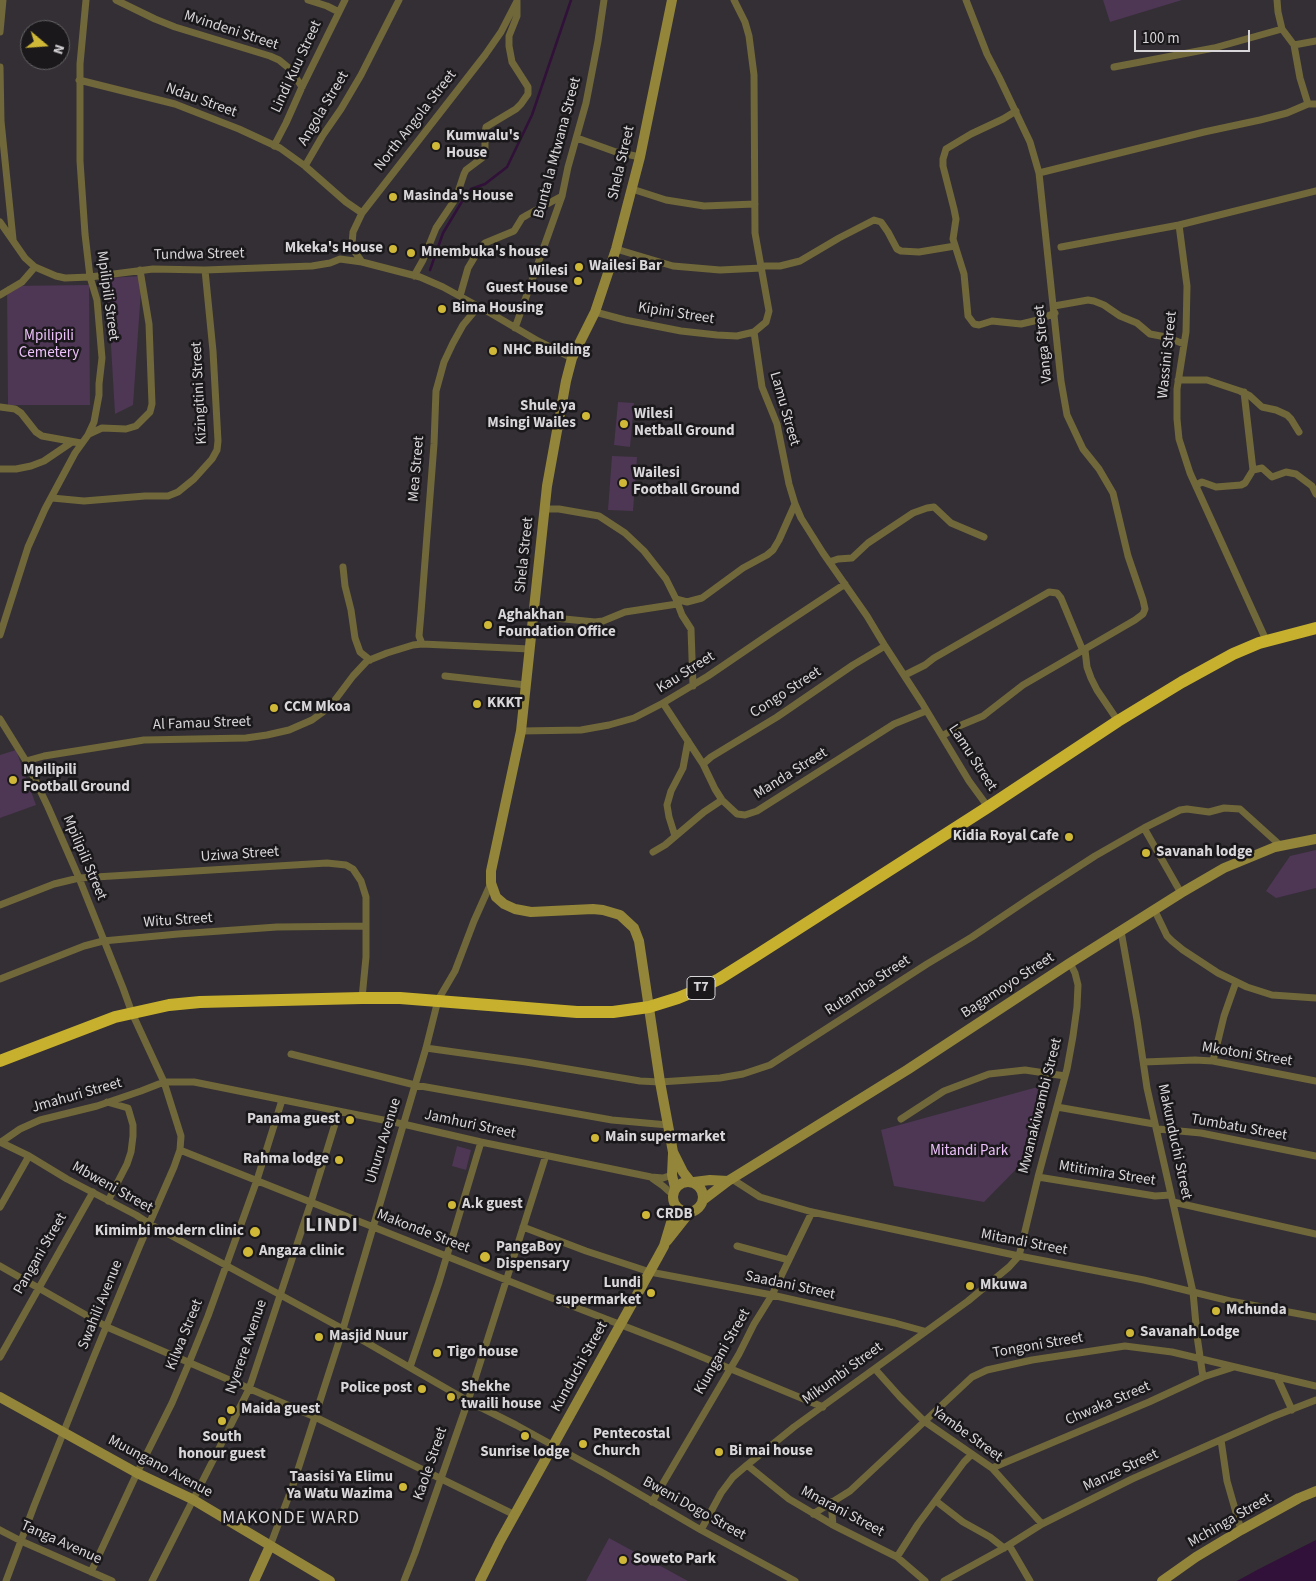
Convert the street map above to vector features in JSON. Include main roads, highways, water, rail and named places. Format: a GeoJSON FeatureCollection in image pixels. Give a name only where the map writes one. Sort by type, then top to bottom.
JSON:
{"type":"FeatureCollection","features":[{"type":"Feature","properties":{"kind":"highway","name":"T7"},"geometry":{"type":"LineString","coordinates":[[0,1061],[95,1024],[132,1013],[169,1005],[200,1002],[362,998],[438,1000],[578,1012],[613,1012],[648,1007],[695,991],[719,979],[988,808],[1118,721],[1212,665],[1266,640],[1316,628]]}},
{"type":"Feature","properties":{"kind":"main road","name":"Shela Street"},"geometry":{"type":"LineString","coordinates":[[648,1007],[639,941],[634,928],[626,919],[620,915],[593,909],[531,912],[515,909],[504,904],[496,896],[491,883],[491,871],[520,731],[547,486],[566,381],[572,358],[595,312],[616,249],[640,158],[672,0]]}},
{"type":"Feature","properties":{"kind":"main road","name":"Bagamoyo Street"},"geometry":{"type":"LineString","coordinates":[[703,1200],[730,1180],[906,1070],[1181,893],[1224,868],[1281,846],[1316,840]]}},
{"type":"Feature","properties":{"kind":"main road"},"geometry":{"type":"LineString","coordinates":[[648,1007],[673,1152],[672,1175],[675,1196],[682,1211],[690,1212]]}},
{"type":"Feature","properties":{"kind":"main road"},"geometry":{"type":"LineString","coordinates":[[664,1246],[690,1212],[699,1208],[704,1196],[701,1188],[683,1172],[673,1152]]}},
{"type":"Feature","properties":{"kind":"main road"},"geometry":{"type":"LineString","coordinates":[[664,1246],[675,1196],[683,1182],[730,1180]]}},
{"type":"Feature","properties":{"kind":"main road","name":"Kunduchi Street"},"geometry":{"type":"LineString","coordinates":[[480,1581],[664,1246]]}},
{"type":"Feature","properties":{"kind":"main road","name":"Muungano Avenue"},"geometry":{"type":"LineString","coordinates":[[0,1397],[137,1473],[192,1499],[330,1581]]}},
{"type":"Feature","properties":{"kind":"main road","name":"Mchinga Street"},"geometry":{"type":"LineString","coordinates":[[1162,1581],[1196,1557],[1241,1530],[1299,1498],[1316,1491]]}},
{"type":"Feature","properties":{"kind":"main road"},"geometry":{"type":"LineString","coordinates":[[254,1581],[270,1546]]}},
{"type":"Feature","properties":{"kind":"waterway"},"geometry":{"type":"LineString","coordinates":[[430,270],[443,233],[464,198],[471,189],[485,184],[507,167],[532,115],[571,0]]}},
{"type":"Feature","properties":{"kind":"place","name":"Kumwalu's House"},"geometry":{"type":"Point","coordinates":[436,146]}},
{"type":"Feature","properties":{"kind":"place","name":"Masinda's House"},"geometry":{"type":"Point","coordinates":[393,197]}},
{"type":"Feature","properties":{"kind":"place","name":"Mkeka's House"},"geometry":{"type":"Point","coordinates":[393,249]}},
{"type":"Feature","properties":{"kind":"place","name":"Mnembuka's house"},"geometry":{"type":"Point","coordinates":[411,253]}},
{"type":"Feature","properties":{"kind":"place","name":"Wailesi Bar"},"geometry":{"type":"Point","coordinates":[579,267]}},
{"type":"Feature","properties":{"kind":"place","name":"Wilesi Guest House"},"geometry":{"type":"Point","coordinates":[578,281]}},
{"type":"Feature","properties":{"kind":"place","name":"Bima Housing"},"geometry":{"type":"Point","coordinates":[442,309]}},
{"type":"Feature","properties":{"kind":"place","name":"NHC Building"},"geometry":{"type":"Point","coordinates":[493,351]}},
{"type":"Feature","properties":{"kind":"place","name":"Shule ya Msingi Wailes"},"geometry":{"type":"Point","coordinates":[586,416]}},
{"type":"Feature","properties":{"kind":"place","name":"Wilesi Netball Ground"},"geometry":{"type":"Point","coordinates":[624,424]}},
{"type":"Feature","properties":{"kind":"place","name":"Wailesi Football Ground"},"geometry":{"type":"Point","coordinates":[623,483]}},
{"type":"Feature","properties":{"kind":"place","name":"Aghakhan Foundation Office"},"geometry":{"type":"Point","coordinates":[488,625]}},
{"type":"Feature","properties":{"kind":"place","name":"KKKT"},"geometry":{"type":"Point","coordinates":[477,704]}},
{"type":"Feature","properties":{"kind":"place","name":"CCM Mkoa"},"geometry":{"type":"Point","coordinates":[274,708]}},
{"type":"Feature","properties":{"kind":"place","name":"Mpilipili Football Ground"},"geometry":{"type":"Point","coordinates":[13,780]}},
{"type":"Feature","properties":{"kind":"place","name":"Kidia Royal Cafe"},"geometry":{"type":"Point","coordinates":[1069,837]}},
{"type":"Feature","properties":{"kind":"place","name":"Savanah lodge"},"geometry":{"type":"Point","coordinates":[1146,853]}},
{"type":"Feature","properties":{"kind":"place","name":"Panama guest"},"geometry":{"type":"Point","coordinates":[350,1120]}},
{"type":"Feature","properties":{"kind":"place","name":"Main supermarket"},"geometry":{"type":"Point","coordinates":[595,1138]}},
{"type":"Feature","properties":{"kind":"place","name":"Rahma lodge"},"geometry":{"type":"Point","coordinates":[339,1160]}},
{"type":"Feature","properties":{"kind":"place","name":"A.k guest"},"geometry":{"type":"Point","coordinates":[452,1205]}},
{"type":"Feature","properties":{"kind":"place","name":"CRDB"},"geometry":{"type":"Point","coordinates":[646,1215]}},
{"type":"Feature","properties":{"kind":"place","name":"Kimimbi modern clinic"},"geometry":{"type":"Point","coordinates":[255,1232]}},
{"type":"Feature","properties":{"kind":"place","name":"Angaza clinic"},"geometry":{"type":"Point","coordinates":[248,1252]}},
{"type":"Feature","properties":{"kind":"place","name":"PangaBoy Dispensary"},"geometry":{"type":"Point","coordinates":[485,1257]}},
{"type":"Feature","properties":{"kind":"place","name":"Mkuwa"},"geometry":{"type":"Point","coordinates":[970,1286]}},
{"type":"Feature","properties":{"kind":"place","name":"Lundi supermarket"},"geometry":{"type":"Point","coordinates":[651,1293]}},
{"type":"Feature","properties":{"kind":"place","name":"Mchunda"},"geometry":{"type":"Point","coordinates":[1216,1311]}},
{"type":"Feature","properties":{"kind":"place","name":"Savanah Lodge"},"geometry":{"type":"Point","coordinates":[1130,1333]}},
{"type":"Feature","properties":{"kind":"place","name":"Masjid Nuur"},"geometry":{"type":"Point","coordinates":[319,1337]}},
{"type":"Feature","properties":{"kind":"place","name":"Tigo house"},"geometry":{"type":"Point","coordinates":[437,1353]}},
{"type":"Feature","properties":{"kind":"place","name":"Police post"},"geometry":{"type":"Point","coordinates":[422,1389]}},
{"type":"Feature","properties":{"kind":"place","name":"Shekhe twaili house"},"geometry":{"type":"Point","coordinates":[451,1397]}},
{"type":"Feature","properties":{"kind":"place","name":"Maida guest"},"geometry":{"type":"Point","coordinates":[231,1410]}},
{"type":"Feature","properties":{"kind":"place","name":"South honour guest"},"geometry":{"type":"Point","coordinates":[222,1421]}},
{"type":"Feature","properties":{"kind":"place","name":"Sunrise lodge"},"geometry":{"type":"Point","coordinates":[525,1436]}},
{"type":"Feature","properties":{"kind":"place","name":"Pentecostal Church"},"geometry":{"type":"Point","coordinates":[583,1444]}},
{"type":"Feature","properties":{"kind":"place","name":"Bi mai house"},"geometry":{"type":"Point","coordinates":[719,1452]}},
{"type":"Feature","properties":{"kind":"place","name":"Taasisi Ya Elimu Ya Watu Wazima"},"geometry":{"type":"Point","coordinates":[403,1487]}},
{"type":"Feature","properties":{"kind":"place","name":"Soweto Park"},"geometry":{"type":"Point","coordinates":[623,1560]}},
{"type":"Feature","properties":{"kind":"district","name":"LINDI"},"geometry":{"type":"Point","coordinates":[332,1227]}},
{"type":"Feature","properties":{"kind":"district","name":"MAKONDE WARD"},"geometry":{"type":"Point","coordinates":[291,1519]}},
{"type":"Feature","properties":{"kind":"park label","name":"Mpilipili Cemetery"},"geometry":{"type":"Point","coordinates":[49,346]}},
{"type":"Feature","properties":{"kind":"park label","name":"Mitandi Park"},"geometry":{"type":"Point","coordinates":[969,1152]}}]}
